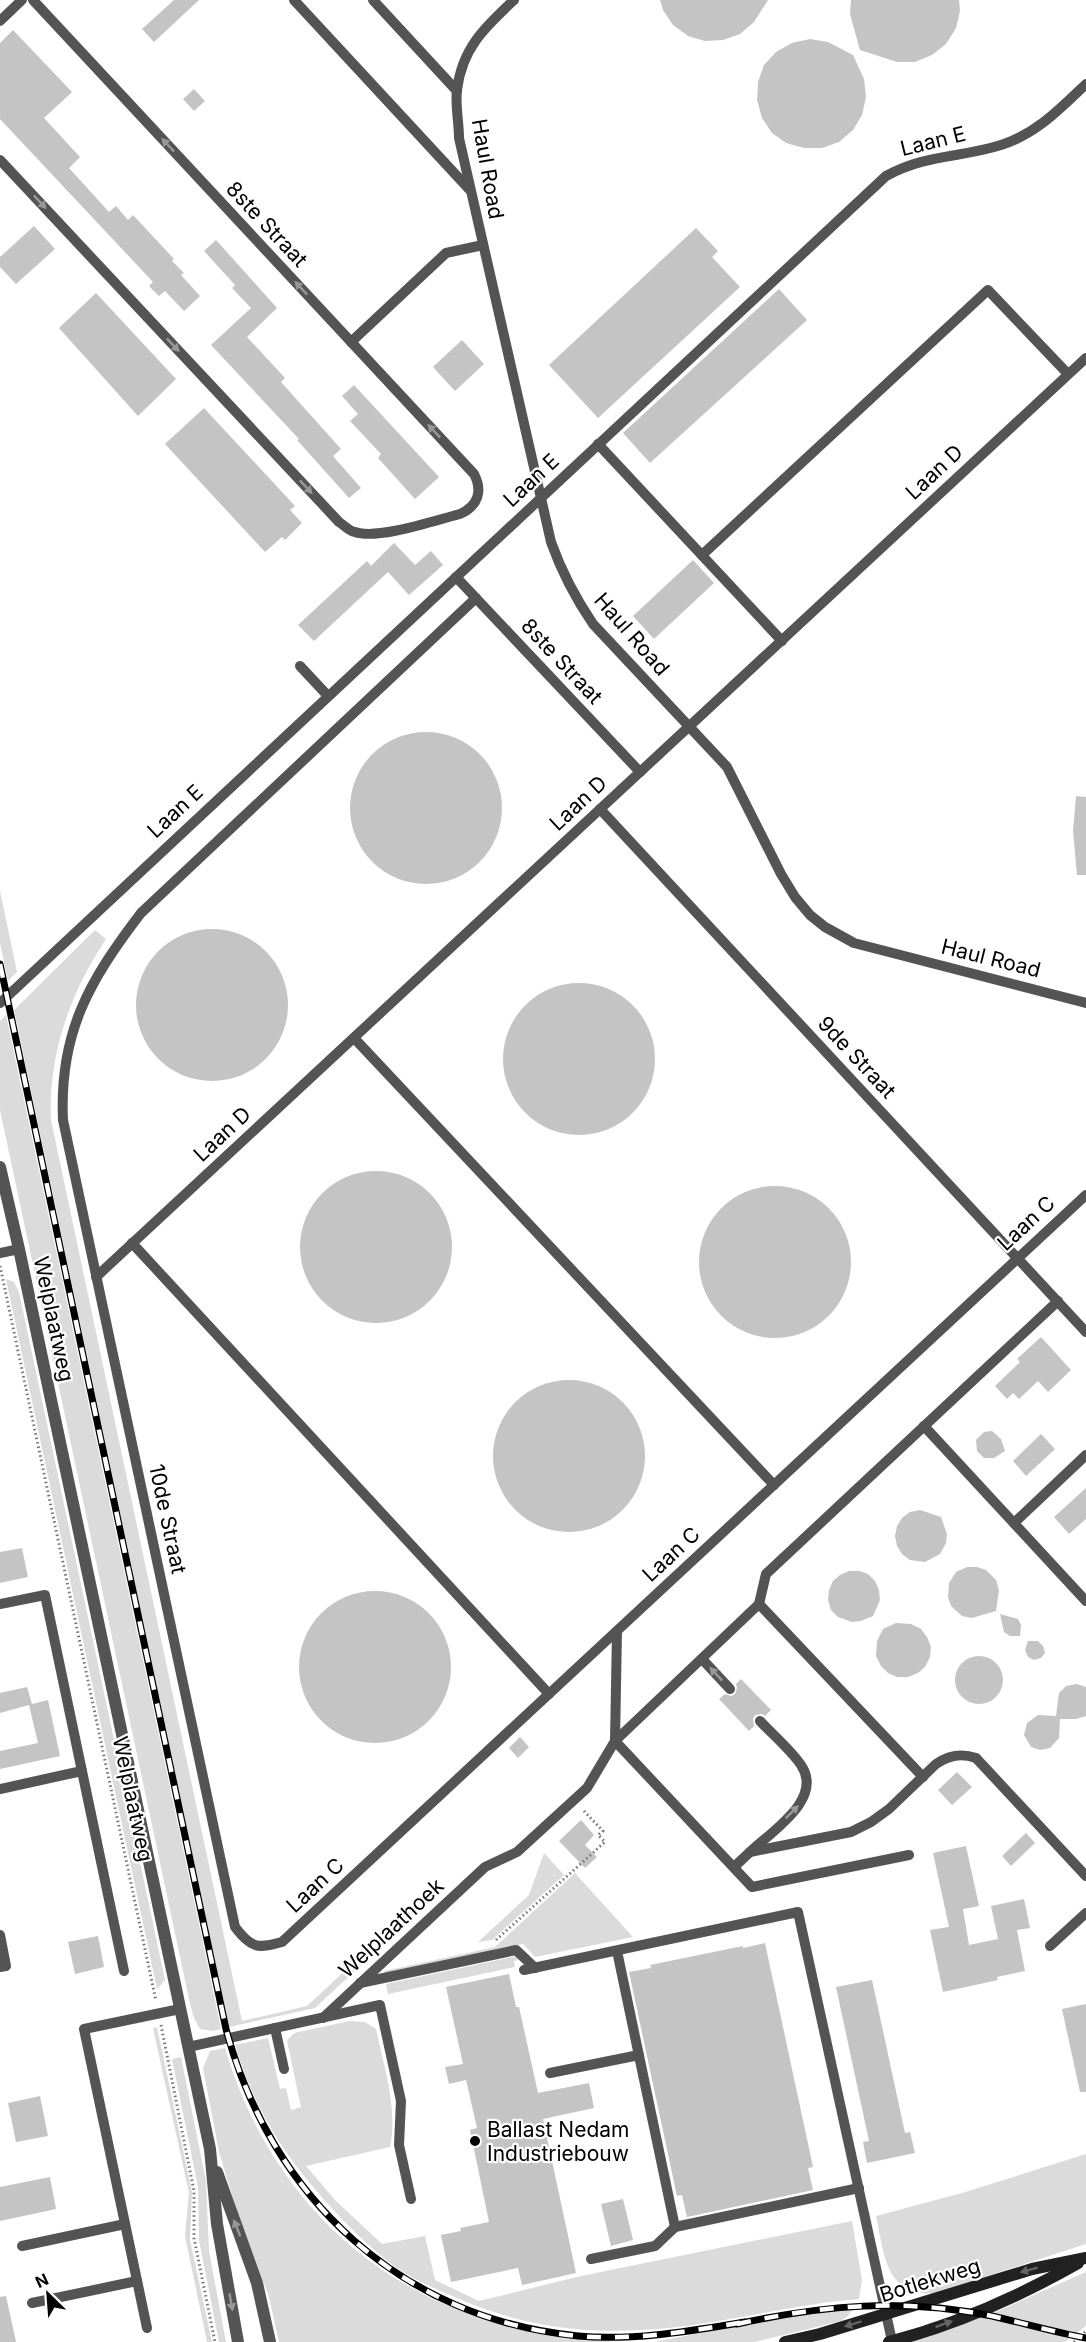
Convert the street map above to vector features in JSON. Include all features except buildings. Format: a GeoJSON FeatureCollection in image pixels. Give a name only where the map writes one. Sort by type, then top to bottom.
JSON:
{"type":"FeatureCollection","features":[{"type":"Feature","properties":{"kind":"main road","name":"Botlekweg"},"geometry":{"type":"LineString","coordinates":[[785,2342],[820,2334],[1032,2269],[1086,2258]]}},
{"type":"Feature","properties":{"kind":"main road","name":"Botlekweg"},"geometry":{"type":"LineString","coordinates":[[890,2342],[962,2317],[1040,2285],[1086,2258]]}},
{"type":"Feature","properties":{"kind":"street","name":"Welplaatweg"},"geometry":{"type":"LineString","coordinates":[[0,1167],[210,2150],[217,2224],[238,2342]]}},
{"type":"Feature","properties":{"kind":"street","name":"Welplaatweg"},"geometry":{"type":"LineString","coordinates":[[210,2150],[257,2283],[270,2342]]}},
{"type":"Feature","properties":{"kind":"lane"},"geometry":{"type":"LineString","coordinates":[[0,21],[22,0]]}},
{"type":"Feature","properties":{"kind":"lane","name":"8ste Straat"},"geometry":{"type":"LineString","coordinates":[[0,160],[339,522],[355,532],[372,534],[460,514],[470,509],[478,496],[477,480],[474,474],[33,0]]}},
{"type":"Feature","properties":{"kind":"lane"},"geometry":{"type":"LineString","coordinates":[[294,0],[470,189]]}},
{"type":"Feature","properties":{"kind":"lane"},"geometry":{"type":"LineString","coordinates":[[373,0],[457,91]]}},
{"type":"Feature","properties":{"kind":"lane","name":"Haul Road"},"geometry":{"type":"LineString","coordinates":[[514,0],[483,29],[465,58],[457,91],[459,138],[540,498],[562,575],[593,624],[727,767],[736,780],[781,874],[795,897],[810,915],[825,927],[854,943],[1086,1003]]}},
{"type":"Feature","properties":{"kind":"lane","name":"Laan E"},"geometry":{"type":"LineString","coordinates":[[0,1003],[37,966],[886,176],[905,165],[925,159],[1000,146],[1021,137],[1040,127],[1086,84]]}},
{"type":"Feature","properties":{"kind":"lane"},"geometry":{"type":"LineString","coordinates":[[351,342],[446,253],[483,245]]}},
{"type":"Feature","properties":{"kind":"lane"},"geometry":{"type":"LineString","coordinates":[[702,555],[988,290],[1068,374]]}},
{"type":"Feature","properties":{"kind":"lane","name":"Laan D"},"geometry":{"type":"LineString","coordinates":[[96,1277],[640,772],[691,728],[782,640],[1086,358]]}},
{"type":"Feature","properties":{"kind":"lane"},"geometry":{"type":"LineString","coordinates":[[598,444],[782,640]]}},
{"type":"Feature","properties":{"kind":"lane","name":"8ste Straat"},"geometry":{"type":"LineString","coordinates":[[456,577],[640,772]]}},
{"type":"Feature","properties":{"kind":"lane","name":"10de Straat"},"geometry":{"type":"LineString","coordinates":[[282,1942],[262,1947],[244,1939],[235,1927],[63,1120],[62,1088],[65,1064],[78,1016],[90,987],[108,956],[141,913],[476,598]]}},
{"type":"Feature","properties":{"kind":"lane"},"geometry":{"type":"LineString","coordinates":[[300,666],[328,696]]}},
{"type":"Feature","properties":{"kind":"lane","name":"9de Straat"},"geometry":{"type":"LineString","coordinates":[[600,809],[1086,1332]]}},
{"type":"Feature","properties":{"kind":"lane"},"geometry":{"type":"LineString","coordinates":[[354,1038],[774,1485]]}},
{"type":"Feature","properties":{"kind":"lane","name":"Laan C"},"geometry":{"type":"LineString","coordinates":[[282,1942],[1086,1195]]}},
{"type":"Feature","properties":{"kind":"lane"},"geometry":{"type":"LineString","coordinates":[[132,1244],[549,1694]]}},
{"type":"Feature","properties":{"kind":"lane"},"geometry":{"type":"LineString","coordinates":[[0,1253],[19,1249]]}},
{"type":"Feature","properties":{"kind":"lane"},"geometry":{"type":"LineString","coordinates":[[615,1741],[759,1604],[766,1574],[1058,1301]]}},
{"type":"Feature","properties":{"kind":"lane"},"geometry":{"type":"LineString","coordinates":[[924,1426],[1086,1601]]}},
{"type":"Feature","properties":{"kind":"lane"},"geometry":{"type":"LineString","coordinates":[[1014,1523],[1086,1455]]}},
{"type":"Feature","properties":{"kind":"lane"},"geometry":{"type":"LineString","coordinates":[[0,1604],[45,1595],[124,1971]]}},
{"type":"Feature","properties":{"kind":"lane"},"geometry":{"type":"LineString","coordinates":[[759,1604],[923,1777]]}},
{"type":"Feature","properties":{"kind":"lane"},"geometry":{"type":"LineString","coordinates":[[617,1631],[615,1741],[752,1887],[909,1856]]}},
{"type":"Feature","properties":{"kind":"lane"},"geometry":{"type":"LineString","coordinates":[[702,1659],[730,1689]]}},
{"type":"Feature","properties":{"kind":"lane"},"geometry":{"type":"LineString","coordinates":[[734,1867],[803,1801],[808,1782],[801,1764],[760,1721]]}},
{"type":"Feature","properties":{"kind":"lane","name":"Welplaathoek"},"geometry":{"type":"LineString","coordinates":[[323,2018],[485,1867],[517,1852],[587,1788],[615,1741]]}},
{"type":"Feature","properties":{"kind":"lane"},"geometry":{"type":"LineString","coordinates":[[750,1852],[851,1832],[871,1822],[889,1809],[936,1764],[951,1756],[959,1755],[976,1758],[1086,1876]]}},
{"type":"Feature","properties":{"kind":"lane"},"geometry":{"type":"LineString","coordinates":[[0,1789],[82,1771]]}},
{"type":"Feature","properties":{"kind":"lane"},"geometry":{"type":"LineString","coordinates":[[360,1983],[516,1950],[529,1969],[798,1912],[886,2314],[890,2342]]}},
{"type":"Feature","properties":{"kind":"lane"},"geometry":{"type":"LineString","coordinates":[[1050,1946],[1086,1913]]}},
{"type":"Feature","properties":{"kind":"lane"},"geometry":{"type":"LineString","coordinates":[[0,1935],[6,1966],[0,1967]]}},
{"type":"Feature","properties":{"kind":"lane"},"geometry":{"type":"LineString","coordinates":[[616,1951],[675,2227]]}},
{"type":"Feature","properties":{"kind":"lane","name":"Welplaathoek"},"geometry":{"type":"LineString","coordinates":[[188,2047],[380,2005],[401,2101],[399,2145],[411,2199]]}},
{"type":"Feature","properties":{"kind":"lane"},"geometry":{"type":"LineString","coordinates":[[147,2328],[84,2029],[180,2009]]}},
{"type":"Feature","properties":{"kind":"lane"},"geometry":{"type":"LineString","coordinates":[[275,2028],[284,2069]]}},
{"type":"Feature","properties":{"kind":"lane"},"geometry":{"type":"LineString","coordinates":[[550,2073],[639,2055]]}},
{"type":"Feature","properties":{"kind":"lane"},"geometry":{"type":"LineString","coordinates":[[591,2259],[655,2246],[675,2227],[859,2188]]}},
{"type":"Feature","properties":{"kind":"lane"},"geometry":{"type":"LineString","coordinates":[[22,2246],[125,2224]]}},
{"type":"Feature","properties":{"kind":"lane"},"geometry":{"type":"LineString","coordinates":[[32,2303],[137,2281]]}},
{"type":"Feature","properties":{"kind":"path","name":"Welplaatweg"},"geometry":{"type":"LineString","coordinates":[[0,1266],[194,2192],[194,2238],[215,2342]]}},
{"type":"Feature","properties":{"kind":"path"},"geometry":{"type":"LineString","coordinates":[[492,1943],[604,1842],[598,1835],[603,1831],[574,1799]]}},
{"type":"Feature","properties":{"kind":"path"},"geometry":{"type":"LineString","coordinates":[[1074,2342],[1086,2331]]}},
{"type":"Feature","properties":{"kind":"shaded area"},"geometry":{"type":"Polygon","coordinates":[[[0,891],[17,972],[8,981],[0,943],[0,891]]]}},
{"type":"Feature","properties":{"kind":"shaded area"},"geometry":{"type":"Polygon","coordinates":[[[95,930],[106,939],[82,981],[64,1025],[53,1072],[51,1120],[242,2021],[307,2006],[365,1952],[370,1957],[315,2008],[229,2027],[14,1010],[95,930]]]}},
{"type":"Feature","properties":{"kind":"shaded area"},"geometry":{"type":"Polygon","coordinates":[[[6,1015],[221,2029],[213,2031],[200,2029],[190,2004],[0,1110],[0,1021],[6,1015]]]}},
{"type":"Feature","properties":{"kind":"shaded area"},"geometry":{"type":"Polygon","coordinates":[[[6,1279],[14,1282],[19,1292],[165,1980],[157,1989],[6,1279]]]}},
{"type":"Feature","properties":{"kind":"shaded area"},"geometry":{"type":"Polygon","coordinates":[[[544,1853],[564,1875],[492,1940],[478,1942],[529,1895],[544,1853]]]}},
{"type":"Feature","properties":{"kind":"shaded area"},"geometry":{"type":"Polygon","coordinates":[[[575,1873],[633,1937],[535,1957],[523,1944],[385,1974],[384,1971],[495,1947],[575,1873]]]}},
{"type":"Feature","properties":{"kind":"shaded area"},"geometry":{"type":"Polygon","coordinates":[[[517,1956],[518,1960],[514,1961],[515,1967],[388,1994],[386,1984],[517,1956]]]}},
{"type":"Feature","properties":{"kind":"shaded area"},"geometry":{"type":"Polygon","coordinates":[[[350,2021],[365,2022],[376,2029],[391,2103],[390,2147],[306,2166],[336,2201],[382,2244],[425,2236],[435,2280],[479,2301],[581,2276],[852,2221],[862,2280],[859,2299],[694,2325],[639,2330],[590,2330],[542,2324],[496,2313],[414,2278],[394,2266],[360,2237],[297,2167],[261,2110],[251,2090],[235,2045],[268,2038],[280,2089],[286,2088],[291,2110],[301,2107],[287,2041],[298,2032],[350,2021]]]}},
{"type":"Feature","properties":{"kind":"shaded area"},"geometry":{"type":"Polygon","coordinates":[[[157,2027],[192,2192],[190,2240],[212,2342],[207,2342],[185,2236],[189,2193],[153,2028],[157,2027]]]}},
{"type":"Feature","properties":{"kind":"shaded area"},"geometry":{"type":"Polygon","coordinates":[[[225,2048],[250,2113],[283,2170],[323,2220],[371,2262],[425,2295],[484,2319],[549,2334],[618,2339],[608,2342],[279,2342],[269,2297],[237,2211],[219,2152],[203,2068],[210,2051],[225,2048]]]}},
{"type":"Feature","properties":{"kind":"shaded area"},"geometry":{"type":"Polygon","coordinates":[[[181,2057],[206,2181],[209,2251],[226,2342],[219,2342],[199,2240],[198,2187],[172,2059],[181,2057]]]}},
{"type":"Feature","properties":{"kind":"shaded area"},"geometry":{"type":"Polygon","coordinates":[[[1086,2154],[1086,2244],[935,2293],[918,2293],[906,2288],[896,2280],[885,2258],[876,2216],[962,2193],[1086,2154]]]}},
{"type":"Feature","properties":{"kind":"shaded area"},"geometry":{"type":"Polygon","coordinates":[[[1086,2272],[1086,2326],[1065,2342],[908,2342],[998,2311],[1086,2272]]]}},
{"type":"Feature","properties":{"kind":"shaded area"},"geometry":{"type":"Polygon","coordinates":[[[857,2303],[848,2316],[841,2321],[755,2342],[654,2342],[857,2303]]]}},
{"type":"Feature","properties":{"kind":"railway"},"geometry":{"type":"LineString","coordinates":[[0,964],[226,2029],[247,2090],[275,2146],[311,2196],[353,2240],[401,2276],[455,2305],[514,2325],[578,2336],[641,2336],[745,2322]]}},
{"type":"Feature","properties":{"kind":"railway"},"geometry":{"type":"LineString","coordinates":[[737,2324],[833,2308],[927,2307],[992,2316],[1086,2338]]}},
{"type":"Feature","properties":{"kind":"place","name":"Ballast Nedam Industriebouw"},"geometry":{"type":"Point","coordinates":[475,2141]}}]}
